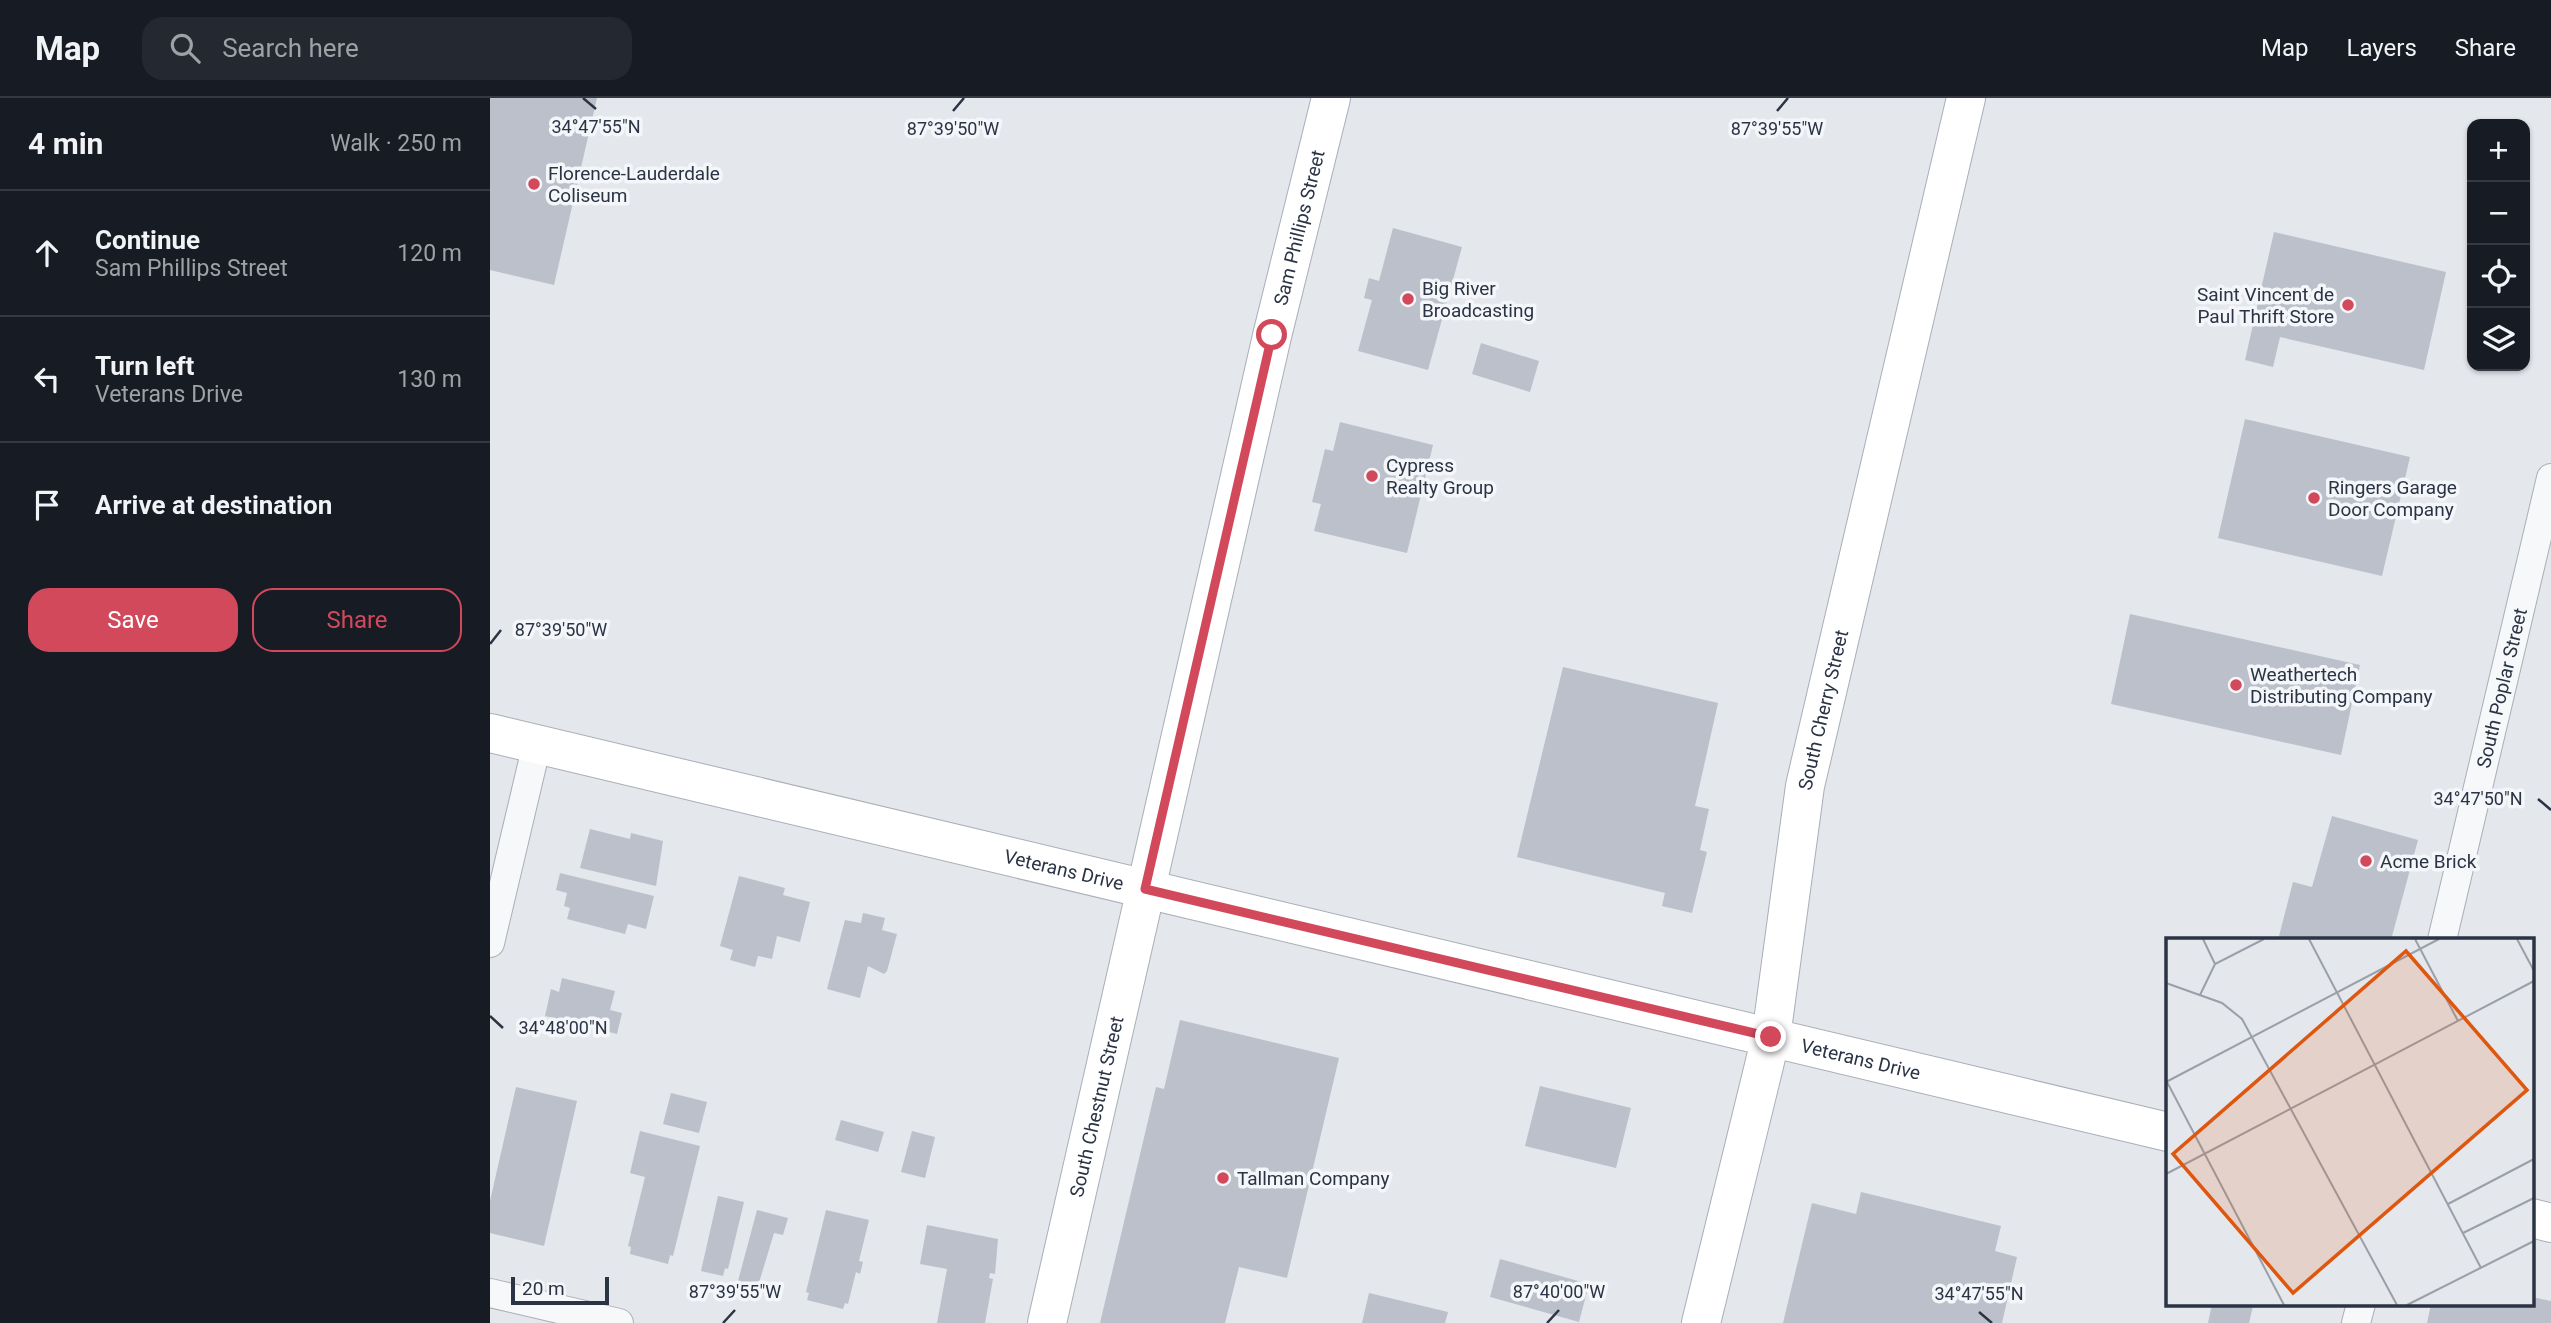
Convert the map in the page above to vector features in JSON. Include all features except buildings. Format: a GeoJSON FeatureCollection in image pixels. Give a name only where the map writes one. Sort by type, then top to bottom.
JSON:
{"type":"FeatureCollection","features":[{"type":"Feature","properties":{"kind":"street","name":"Sam Phillips Street"},"geometry":{"type":"LineString","coordinates":[[1145,889],[1272,335],[1331,98]]}},
{"type":"Feature","properties":{"kind":"street","name":"South Cherry Street"},"geometry":{"type":"LineString","coordinates":[[1702,1323],[1771,1037],[1805,786],[1966,98]]}},
{"type":"Feature","properties":{"kind":"street","name":"South Poplar Street"},"geometry":{"type":"LineString","coordinates":[[2442,938],[2551,478]]}},
{"type":"Feature","properties":{"kind":"street","name":"Veterans Drive"},"geometry":{"type":"LineString","coordinates":[[490,733],[2166,1132]]}},
{"type":"Feature","properties":{"kind":"street"},"geometry":{"type":"LineString","coordinates":[[490,943],[537,744]]}},
{"type":"Feature","properties":{"kind":"street","name":"South Chestnut Street"},"geometry":{"type":"LineString","coordinates":[[1047,1323],[1145,889]]}},
{"type":"Feature","properties":{"kind":"street"},"geometry":{"type":"LineString","coordinates":[[2534,1219],[2551,1223]]}},
{"type":"Feature","properties":{"kind":"street"},"geometry":{"type":"LineString","coordinates":[[490,1293],[618,1323]]}},
{"type":"Feature","properties":{"kind":"street"},"geometry":{"type":"LineString","coordinates":[[2356,1323],[2360,1306]]}},
{"type":"Feature","properties":{"kind":"place","name":"Florence-Lauderdale Coliseum"},"geometry":{"type":"Point","coordinates":[534,184]}},
{"type":"Feature","properties":{"kind":"place","name":"Big River Broadcasting"},"geometry":{"type":"Point","coordinates":[1408,299]}},
{"type":"Feature","properties":{"kind":"place","name":"Saint Vincent de Paul Thrift Store"},"geometry":{"type":"Point","coordinates":[2348,305]}},
{"type":"Feature","properties":{"kind":"place","name":"Cypress Realty Group"},"geometry":{"type":"Point","coordinates":[1372,476]}},
{"type":"Feature","properties":{"kind":"place","name":"Ringers Garage Door Company"},"geometry":{"type":"Point","coordinates":[2314,498]}},
{"type":"Feature","properties":{"kind":"place","name":"Weathertech Distributing Company"},"geometry":{"type":"Point","coordinates":[2236,685]}},
{"type":"Feature","properties":{"kind":"place","name":"Acme Brick"},"geometry":{"type":"Point","coordinates":[2366,861]}},
{"type":"Feature","properties":{"kind":"place","name":"Tallman Company"},"geometry":{"type":"Point","coordinates":[1223,1178]}},
{"type":"Feature","properties":{"kind":"route"},"geometry":{"type":"LineString","coordinates":[[1272,335],[1145,889],[1771,1037]]}}]}
